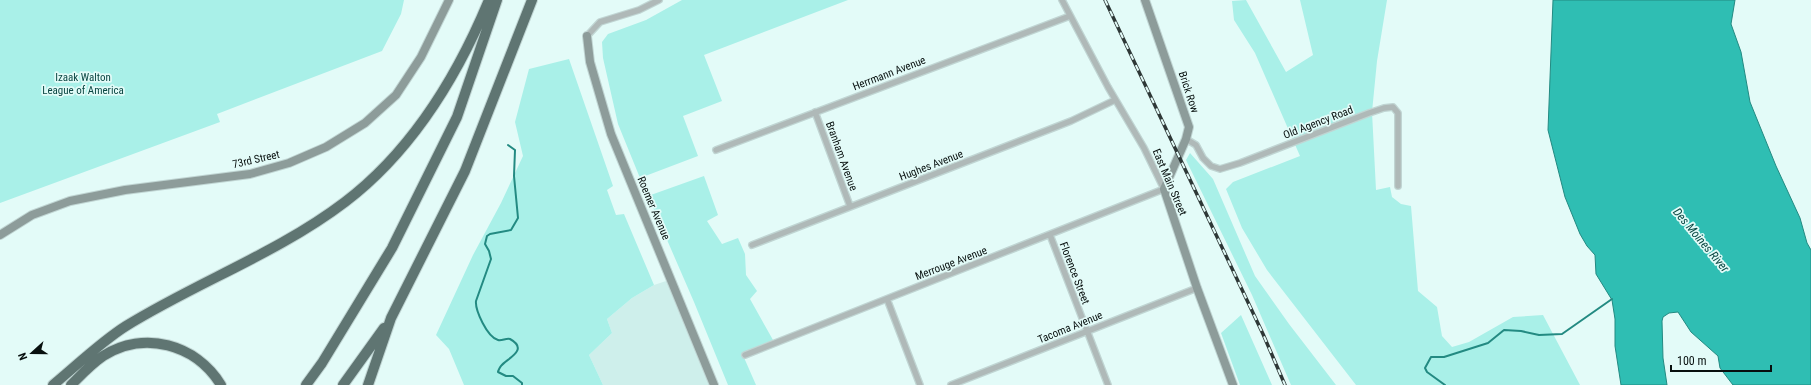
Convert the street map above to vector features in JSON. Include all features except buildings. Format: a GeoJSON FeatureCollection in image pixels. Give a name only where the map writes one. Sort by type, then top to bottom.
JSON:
{"type":"FeatureCollection","features":[{"type":"Feature","properties":{"kind":"highway"},"geometry":{"type":"LineString","coordinates":[[54,385],[124,327],[160,306],[298,233],[345,202],[382,168],[414,133],[451,79],[480,22],[489,0]]}},
{"type":"Feature","properties":{"kind":"highway"},"geometry":{"type":"LineString","coordinates":[[306,385],[322,363],[392,248],[457,117],[497,0]]}},
{"type":"Feature","properties":{"kind":"highway"},"geometry":{"type":"LineString","coordinates":[[368,385],[391,318],[465,171],[532,0]]}},
{"type":"Feature","properties":{"kind":"highway"},"geometry":{"type":"LineString","coordinates":[[343,385],[391,318]]}},
{"type":"Feature","properties":{"kind":"highway"},"geometry":{"type":"LineString","coordinates":[[71,385],[103,356],[124,347],[148,342],[172,346],[187,352],[206,366],[221,385]]}},
{"type":"Feature","properties":{"kind":"street","name":"73rd Street"},"geometry":{"type":"LineString","coordinates":[[0,235],[32,216],[70,201],[125,190],[250,174],[289,163],[326,147],[364,123],[396,95],[421,56],[449,0]]}},
{"type":"Feature","properties":{"kind":"street"},"geometry":{"type":"LineString","coordinates":[[587,36],[600,22],[639,10],[658,0]]}},
{"type":"Feature","properties":{"kind":"street","name":"East Main Street"},"geometry":{"type":"LineString","coordinates":[[1062,0],[1116,100],[1144,148],[1164,189],[1197,288],[1232,385]]}},
{"type":"Feature","properties":{"kind":"street","name":"Brick Row"},"geometry":{"type":"LineString","coordinates":[[1146,0],[1189,127],[1186,139],[1164,189]]}},
{"type":"Feature","properties":{"kind":"street","name":"Herrmann Avenue"},"geometry":{"type":"LineString","coordinates":[[716,150],[1070,16]]}},
{"type":"Feature","properties":{"kind":"street","name":"Roemer Avenue"},"geometry":{"type":"LineString","coordinates":[[587,36],[590,62],[611,134],[714,385]]}},
{"type":"Feature","properties":{"kind":"street","name":"Hughes Avenue"},"geometry":{"type":"LineString","coordinates":[[752,245],[1071,121],[1116,100]]}},
{"type":"Feature","properties":{"kind":"street","name":"Old Agency Road"},"geometry":{"type":"LineString","coordinates":[[1186,139],[1196,145],[1203,158],[1211,166],[1220,169],[1240,163],[1368,113],[1393,107],[1398,113],[1398,186]]}},
{"type":"Feature","properties":{"kind":"street","name":"Branham Avenue"},"geometry":{"type":"LineString","coordinates":[[815,112],[850,206]]}},
{"type":"Feature","properties":{"kind":"street","name":"Merrouge Avenue"},"geometry":{"type":"LineString","coordinates":[[745,354],[1164,189]]}},
{"type":"Feature","properties":{"kind":"street","name":"Florence Street"},"geometry":{"type":"LineString","coordinates":[[1050,235],[1108,385]]}},
{"type":"Feature","properties":{"kind":"street","name":"Tacoma Avenue"},"geometry":{"type":"LineString","coordinates":[[951,385],[1197,288]]}},
{"type":"Feature","properties":{"kind":"street"},"geometry":{"type":"LineString","coordinates":[[887,299],[920,385]]}},
{"type":"Feature","properties":{"kind":"shaded area"},"geometry":{"type":"Polygon","coordinates":[[[672,279],[714,385],[603,385],[589,355],[612,333],[607,319],[632,298],[654,285],[672,279]]]}},
{"type":"Feature","properties":{"kind":"green space","name":"Izaak Walton League of America"},"geometry":{"type":"Polygon","coordinates":[[[0,0],[404,0],[401,14],[382,51],[217,114],[220,122],[0,203],[0,0]]]}},
{"type":"Feature","properties":{"kind":"green space"},"geometry":{"type":"Polygon","coordinates":[[[682,0],[848,0],[704,55],[722,101],[683,116],[698,156],[640,178],[618,124],[603,58],[602,42],[608,34],[646,20],[682,0]]]}},
{"type":"Feature","properties":{"kind":"green space"},"geometry":{"type":"Polygon","coordinates":[[[1246,0],[1286,72],[1313,55],[1300,0],[1387,0],[1377,61],[1372,112],[1376,190],[1390,187],[1392,197],[1401,204],[1411,206],[1418,291],[1437,307],[1442,336],[1452,347],[1469,342],[1513,317],[1543,315],[1580,385],[1356,385],[1267,270],[1242,228],[1226,189],[1233,182],[1300,156],[1255,53],[1234,20],[1232,1],[1246,0]]]}},
{"type":"Feature","properties":{"kind":"green space"},"geometry":{"type":"Polygon","coordinates":[[[569,59],[613,186],[607,190],[616,215],[624,214],[654,285],[632,298],[607,319],[612,333],[589,355],[603,385],[464,385],[449,349],[436,335],[473,255],[501,203],[523,156],[515,122],[529,69],[569,59]]]}},
{"type":"Feature","properties":{"kind":"green space"},"geometry":{"type":"Polygon","coordinates":[[[1190,153],[1213,179],[1255,276],[1289,324],[1336,385],[1291,385],[1252,295],[1186,160],[1190,153]]]}},
{"type":"Feature","properties":{"kind":"green space"},"geometry":{"type":"Polygon","coordinates":[[[704,176],[718,215],[707,221],[722,244],[738,238],[745,254],[746,275],[757,291],[750,299],[773,340],[742,353],[756,385],[728,385],[648,196],[704,176]]]}},
{"type":"Feature","properties":{"kind":"green space"},"geometry":{"type":"Polygon","coordinates":[[[1241,315],[1272,385],[1240,385],[1221,333],[1241,315]]]}},
{"type":"Feature","properties":{"kind":"water","name":"Des Moines River"},"geometry":{"type":"Polygon","coordinates":[[[1553,0],[1735,0],[1731,24],[1741,52],[1750,102],[1776,166],[1800,218],[1807,243],[1811,250],[1811,385],[1733,385],[1720,368],[1718,356],[1691,332],[1678,312],[1669,313],[1663,317],[1662,321],[1663,358],[1667,385],[1621,385],[1615,346],[1615,319],[1612,300],[1596,274],[1595,255],[1587,246],[1580,234],[1565,197],[1548,130],[1553,0]]]}},
{"type":"Feature","properties":{"kind":"waterway"},"geometry":{"type":"LineString","coordinates":[[508,145],[515,150],[514,176],[518,218],[511,230],[490,234],[487,236],[485,244],[491,259],[476,301],[476,305],[482,323],[494,338],[498,340],[510,339],[516,343],[518,347],[517,351],[501,366],[498,372],[506,376],[513,376],[522,383],[522,385]]}},
{"type":"Feature","properties":{"kind":"waterway"},"geometry":{"type":"LineString","coordinates":[[1445,385],[1427,372],[1425,368],[1431,357],[1444,357],[1488,343],[1504,330],[1521,331],[1539,335],[1562,334],[1612,299]]}},
{"type":"Feature","properties":{"kind":"railway"},"geometry":{"type":"LineString","coordinates":[[1105,0],[1263,334],[1285,385]]}}]}
